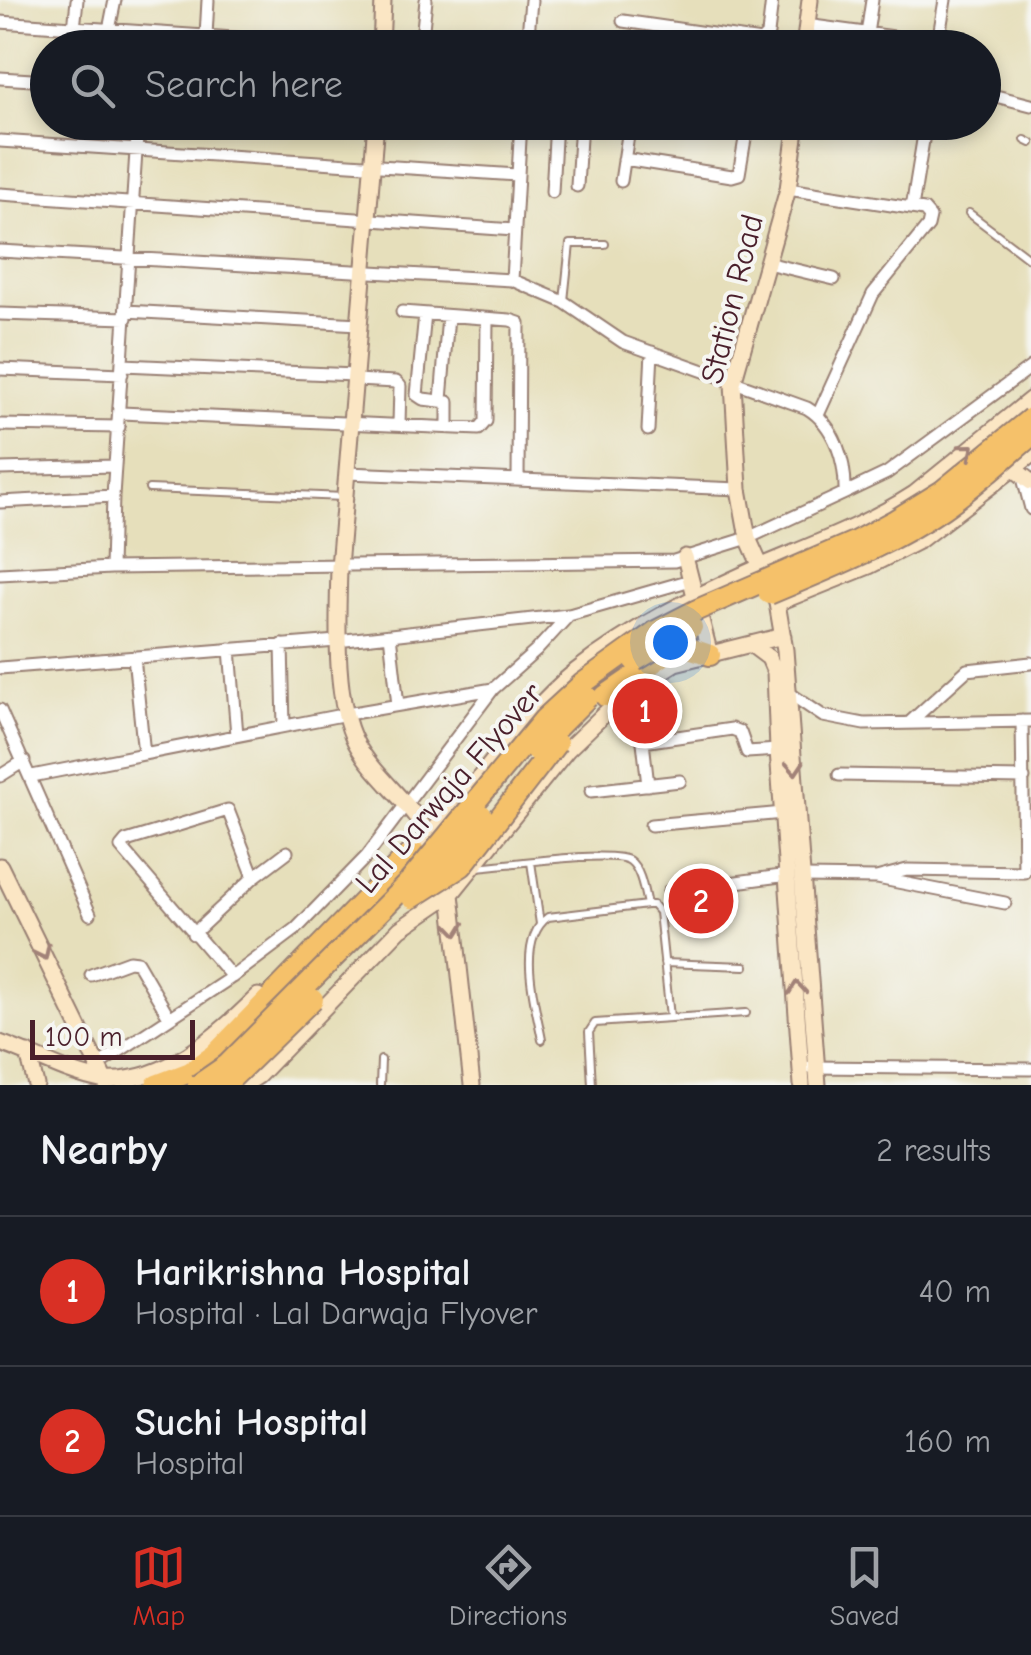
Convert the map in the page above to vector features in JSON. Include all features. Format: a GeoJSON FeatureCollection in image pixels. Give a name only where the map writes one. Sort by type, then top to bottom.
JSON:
{"type":"FeatureCollection","features":[{"type":"Feature","properties":{"kind":"highway","name":"Lal Darwaja Flyover"},"geometry":{"type":"LineString","coordinates":[[198,1085],[227,1065],[410,882],[534,731],[582,684],[670,624],[895,520],[942,491],[1031,418]]}},
{"type":"Feature","properties":{"kind":"highway","name":"Lal Darwaja Flyover"},"geometry":{"type":"LineString","coordinates":[[224,1085],[412,898],[552,732],[624,668],[703,621],[862,555],[913,528],[944,508],[1031,436]]}},
{"type":"Feature","properties":{"kind":"highway"},"geometry":{"type":"LineString","coordinates":[[412,898],[462,866],[554,747],[615,695],[672,650],[686,647],[710,655]]}},
{"type":"Feature","properties":{"kind":"highway"},"geometry":{"type":"LineString","coordinates":[[156,1085],[190,1072],[215,1054],[405,858],[419,855],[436,862],[449,884]]}},
{"type":"Feature","properties":{"kind":"street"},"geometry":{"type":"LineString","coordinates":[[74,28],[77,0]]}},
{"type":"Feature","properties":{"kind":"street"},"geometry":{"type":"LineString","coordinates":[[0,22],[109,30],[115,0]]}},
{"type":"Feature","properties":{"kind":"street"},"geometry":{"type":"LineString","coordinates":[[206,30],[208,0]]}},
{"type":"Feature","properties":{"kind":"street"},"geometry":{"type":"LineString","coordinates":[[382,30],[383,0]]}},
{"type":"Feature","properties":{"kind":"street"},"geometry":{"type":"LineString","coordinates":[[423,30],[426,0]]}},
{"type":"Feature","properties":{"kind":"street"},"geometry":{"type":"LineString","coordinates":[[529,30],[532,0]]}},
{"type":"Feature","properties":{"kind":"street"},"geometry":{"type":"LineString","coordinates":[[768,30],[772,0]]}},
{"type":"Feature","properties":{"kind":"street"},"geometry":{"type":"LineString","coordinates":[[806,30],[810,0]]}},
{"type":"Feature","properties":{"kind":"street"},"geometry":{"type":"LineString","coordinates":[[868,30],[872,0]]}},
{"type":"Feature","properties":{"kind":"street"},"geometry":{"type":"LineString","coordinates":[[940,30],[945,0]]}},
{"type":"Feature","properties":{"kind":"street"},"geometry":{"type":"LineString","coordinates":[[624,22],[682,30]]}},
{"type":"Feature","properties":{"kind":"street"},"geometry":{"type":"LineString","coordinates":[[806,25],[840,30]]}},
{"type":"Feature","properties":{"kind":"street"},"geometry":{"type":"LineString","coordinates":[[0,78],[30,80]]}},
{"type":"Feature","properties":{"kind":"street"},"geometry":{"type":"LineString","coordinates":[[1001,97],[1031,105]]}},
{"type":"Feature","properties":{"kind":"street"},"geometry":{"type":"LineString","coordinates":[[0,140],[517,175]]}},
{"type":"Feature","properties":{"kind":"street"},"geometry":{"type":"LineString","coordinates":[[112,568],[114,466],[137,140]]}},
{"type":"Feature","properties":{"kind":"street"},"geometry":{"type":"LineString","coordinates":[[374,140],[339,568],[337,641],[346,714],[356,744],[430,836],[449,884],[472,1085]]}},
{"type":"Feature","properties":{"kind":"street"},"geometry":{"type":"LineString","coordinates":[[512,280],[520,140]]}},
{"type":"Feature","properties":{"kind":"street"},"geometry":{"type":"LineString","coordinates":[[552,192],[555,140]]}},
{"type":"Feature","properties":{"kind":"street"},"geometry":{"type":"LineString","coordinates":[[577,186],[580,140]]}},
{"type":"Feature","properties":{"kind":"street"},"geometry":{"type":"LineString","coordinates":[[622,180],[627,140]]}},
{"type":"Feature","properties":{"kind":"street"},"geometry":{"type":"LineString","coordinates":[[624,159],[732,176],[739,174],[745,140]]}},
{"type":"Feature","properties":{"kind":"street","name":"Station Road"},"geometry":{"type":"LineString","coordinates":[[795,140],[788,189],[733,383],[739,489],[748,538],[777,603],[782,636],[789,693],[795,876]]}},
{"type":"Feature","properties":{"kind":"street"},"geometry":{"type":"LineString","coordinates":[[912,208],[923,140]]}},
{"type":"Feature","properties":{"kind":"street"},"geometry":{"type":"LineString","coordinates":[[788,189],[928,212],[928,226],[873,294],[818,415]]}},
{"type":"Feature","properties":{"kind":"street"},"geometry":{"type":"LineString","coordinates":[[0,194],[514,230]]}},
{"type":"Feature","properties":{"kind":"street"},"geometry":{"type":"LineString","coordinates":[[0,252],[512,280],[564,302],[623,342],[818,415],[835,439],[846,477],[845,494]]}},
{"type":"Feature","properties":{"kind":"street"},"geometry":{"type":"LineString","coordinates":[[767,263],[834,279]]}},
{"type":"Feature","properties":{"kind":"street"},"geometry":{"type":"LineString","coordinates":[[402,312],[520,324],[518,480]]}},
{"type":"Feature","properties":{"kind":"street"},"geometry":{"type":"LineString","coordinates":[[0,314],[360,324]]}},
{"type":"Feature","properties":{"kind":"street"},"geometry":{"type":"LineString","coordinates":[[425,314],[418,395],[450,405],[448,428]]}},
{"type":"Feature","properties":{"kind":"street"},"geometry":{"type":"LineString","coordinates":[[441,400],[448,316]]}},
{"type":"Feature","properties":{"kind":"street"},"geometry":{"type":"LineString","coordinates":[[120,413],[479,428],[485,425],[488,318]]}},
{"type":"Feature","properties":{"kind":"street"},"geometry":{"type":"LineString","coordinates":[[648,430],[652,352]]}},
{"type":"Feature","properties":{"kind":"street"},"geometry":{"type":"LineString","coordinates":[[0,574],[112,568],[674,561],[748,538],[887,473],[1031,367]]}},
{"type":"Feature","properties":{"kind":"street"},"geometry":{"type":"LineString","coordinates":[[0,369],[122,369],[396,382],[400,386],[399,424]]}},
{"type":"Feature","properties":{"kind":"street"},"geometry":{"type":"LineString","coordinates":[[0,668],[337,641],[569,615],[693,588],[762,566],[887,510],[1031,399]]}},
{"type":"Feature","properties":{"kind":"street"},"geometry":{"type":"LineString","coordinates":[[0,424],[119,428]]}},
{"type":"Feature","properties":{"kind":"street"},"geometry":{"type":"LineString","coordinates":[[1031,455],[1023,476],[1031,509]]}},
{"type":"Feature","properties":{"kind":"street"},"geometry":{"type":"LineString","coordinates":[[0,469],[114,466]]}},
{"type":"Feature","properties":{"kind":"street"},"geometry":{"type":"LineString","coordinates":[[347,473],[739,489]]}},
{"type":"Feature","properties":{"kind":"street"},"geometry":{"type":"LineString","coordinates":[[777,603],[902,550],[1023,476]]}},
{"type":"Feature","properties":{"kind":"street"},"geometry":{"type":"LineString","coordinates":[[0,502],[113,496]]}},
{"type":"Feature","properties":{"kind":"street"},"geometry":{"type":"LineString","coordinates":[[906,499],[926,512],[931,533]]}},
{"type":"Feature","properties":{"kind":"street"},"geometry":{"type":"LineString","coordinates":[[887,510],[886,537],[902,550]]}},
{"type":"Feature","properties":{"kind":"street"},"geometry":{"type":"LineString","coordinates":[[685,558],[710,655],[782,636]]}},
{"type":"Feature","properties":{"kind":"street"},"geometry":{"type":"LineString","coordinates":[[0,1043],[106,1083],[148,1077],[192,1056],[397,862],[430,836],[532,712],[576,671],[693,588]]}},
{"type":"Feature","properties":{"kind":"street"},"geometry":{"type":"LineString","coordinates":[[98,1065],[232,978],[296,929],[367,856],[492,689],[536,651],[569,615]]}},
{"type":"Feature","properties":{"kind":"street"},"geometry":{"type":"LineString","coordinates":[[390,634],[398,705]]}},
{"type":"Feature","properties":{"kind":"street"},"geometry":{"type":"LineString","coordinates":[[282,646],[284,726]]}},
{"type":"Feature","properties":{"kind":"street"},"geometry":{"type":"LineString","coordinates":[[752,646],[770,658],[775,672],[782,813],[795,876],[810,1066],[818,1085]]}},
{"type":"Feature","properties":{"kind":"street"},"geometry":{"type":"LineString","coordinates":[[230,650],[236,736]]}},
{"type":"Feature","properties":{"kind":"street"},"geometry":{"type":"LineString","coordinates":[[134,657],[144,754]]}},
{"type":"Feature","properties":{"kind":"street"},"geometry":{"type":"LineString","coordinates":[[909,724],[967,670],[1031,663]]}},
{"type":"Feature","properties":{"kind":"street"},"geometry":{"type":"LineString","coordinates":[[32,776],[492,689]]}},
{"type":"Feature","properties":{"kind":"street"},"geometry":{"type":"LineString","coordinates":[[789,693],[822,716],[864,724],[1027,721],[1024,872],[907,870],[876,878]]}},
{"type":"Feature","properties":{"kind":"street"},"geometry":{"type":"LineString","coordinates":[[244,1085],[400,929],[472,868],[615,695],[643,742],[648,785]]}},
{"type":"Feature","properties":{"kind":"street"},"geometry":{"type":"LineString","coordinates":[[0,710],[90,914]]}},
{"type":"Feature","properties":{"kind":"street"},"geometry":{"type":"LineString","coordinates":[[643,742],[732,729],[740,732],[745,751],[778,750]]}},
{"type":"Feature","properties":{"kind":"street"},"geometry":{"type":"LineString","coordinates":[[0,776],[24,761]]}},
{"type":"Feature","properties":{"kind":"street"},"geometry":{"type":"LineString","coordinates":[[839,775],[1024,778]]}},
{"type":"Feature","properties":{"kind":"street"},"geometry":{"type":"LineString","coordinates":[[591,792],[680,781]]}},
{"type":"Feature","properties":{"kind":"street"},"geometry":{"type":"LineString","coordinates":[[232,978],[121,851],[122,843],[228,810],[254,877]]}},
{"type":"Feature","properties":{"kind":"street"},"geometry":{"type":"LineString","coordinates":[[651,826],[782,813]]}},
{"type":"Feature","properties":{"kind":"street"},"geometry":{"type":"LineString","coordinates":[[193,934],[287,852]]}},
{"type":"Feature","properties":{"kind":"street"},"geometry":{"type":"LineString","coordinates":[[0,866],[106,1083]]}},
{"type":"Feature","properties":{"kind":"street"},"geometry":{"type":"LineString","coordinates":[[670,891],[795,876],[876,878],[1005,903]]}},
{"type":"Feature","properties":{"kind":"street"},"geometry":{"type":"LineString","coordinates":[[91,975],[128,961],[136,962],[169,1017]]}},
{"type":"Feature","properties":{"kind":"street"},"geometry":{"type":"LineString","coordinates":[[28,1053],[36,1085]]}},
{"type":"Feature","properties":{"kind":"street"},"geometry":{"type":"LineString","coordinates":[[810,1066],[1031,1070]]}},
{"type":"Feature","properties":{"kind":"street"},"geometry":{"type":"LineString","coordinates":[[802,1085],[810,1066]]}},
{"type":"Feature","properties":{"kind":"lane"},"geometry":{"type":"LineString","coordinates":[[969,214],[1031,260]]}},
{"type":"Feature","properties":{"kind":"lane"},"geometry":{"type":"LineString","coordinates":[[564,302],[570,244],[605,244]]}},
{"type":"Feature","properties":{"kind":"lane"},"geometry":{"type":"LineString","coordinates":[[149,489],[346,497]]}},
{"type":"Feature","properties":{"kind":"lane"},"geometry":{"type":"LineString","coordinates":[[472,868],[620,856],[630,860],[636,869],[648,905]]}},
{"type":"Feature","properties":{"kind":"lane"},"geometry":{"type":"LineString","coordinates":[[531,862],[540,924],[531,960],[542,1040]]}},
{"type":"Feature","properties":{"kind":"lane"},"geometry":{"type":"LineString","coordinates":[[540,924],[548,917],[653,905],[659,912],[670,1017]]}},
{"type":"Feature","properties":{"kind":"lane"},"geometry":{"type":"LineString","coordinates":[[664,964],[745,966]]}},
{"type":"Feature","properties":{"kind":"lane"},"geometry":{"type":"LineString","coordinates":[[592,1085],[590,1026],[594,1023],[746,1013]]}},
{"type":"Feature","properties":{"kind":"lane"},"geometry":{"type":"LineString","coordinates":[[380,1085],[381,1060]]}},
{"type":"Feature","properties":{"kind":"place","name":"Harikrishna Hospital"},"geometry":{"type":"Point","coordinates":[645,711]}},
{"type":"Feature","properties":{"kind":"place","name":"Suchi Hospital"},"geometry":{"type":"Point","coordinates":[701,901]}}]}
